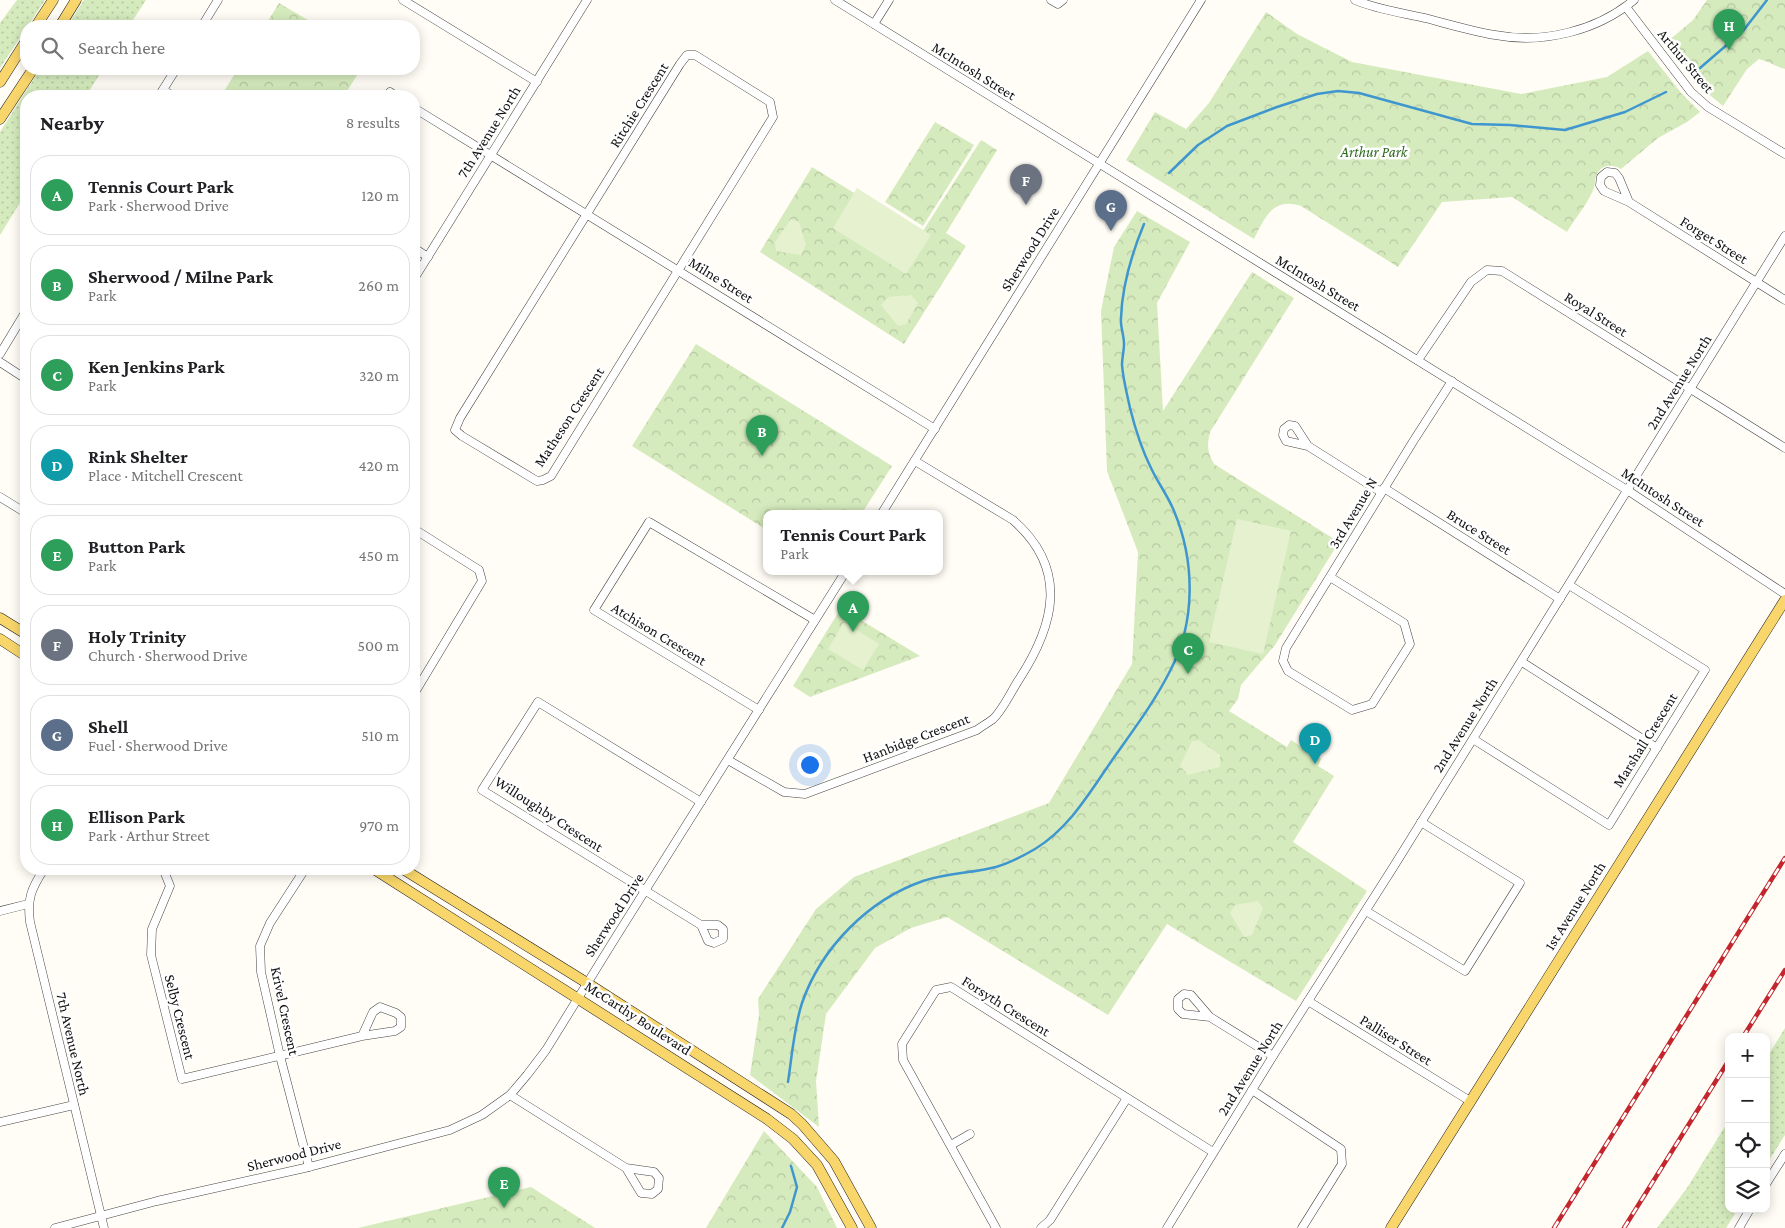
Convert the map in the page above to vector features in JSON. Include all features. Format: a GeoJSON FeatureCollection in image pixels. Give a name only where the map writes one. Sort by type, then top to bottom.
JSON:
{"type":"FeatureCollection","features":[{"type":"Feature","properties":{"kind":"main road"},"geometry":{"type":"LineString","coordinates":[[40,20],[53,0]]}},
{"type":"Feature","properties":{"kind":"main road"},"geometry":{"type":"LineString","coordinates":[[64,20],[76,0]]}},
{"type":"Feature","properties":{"kind":"main road"},"geometry":{"type":"LineString","coordinates":[[0,82],[20,50]]}},
{"type":"Feature","properties":{"kind":"main road"},"geometry":{"type":"LineString","coordinates":[[0,120],[29,75]]}},
{"type":"Feature","properties":{"kind":"main road","name":"1st Avenue North"},"geometry":{"type":"LineString","coordinates":[[1391,1228],[1785,600]]}},
{"type":"Feature","properties":{"kind":"main road"},"geometry":{"type":"LineString","coordinates":[[0,618],[20,630]]}},
{"type":"Feature","properties":{"kind":"main road"},"geometry":{"type":"LineString","coordinates":[[0,639],[20,652]]}},
{"type":"Feature","properties":{"kind":"main road","name":"McCarthy Boulevard"},"geometry":{"type":"LineString","coordinates":[[383,875],[759,1113],[793,1139],[817,1164],[852,1228]]}},
{"type":"Feature","properties":{"kind":"main road","name":"McCarthy Boulevard"},"geometry":{"type":"LineString","coordinates":[[413,875],[587,983],[791,1114],[834,1161],[872,1228]]}},
{"type":"Feature","properties":{"kind":"street"},"geometry":{"type":"LineString","coordinates":[[206,20],[218,0]]}},
{"type":"Feature","properties":{"kind":"street"},"geometry":{"type":"LineString","coordinates":[[403,0],[537,82]]}},
{"type":"Feature","properties":{"kind":"street","name":"7th Avenue North"},"geometry":{"type":"LineString","coordinates":[[420,270],[588,0]]}},
{"type":"Feature","properties":{"kind":"street","name":"McIntosh Street"},"geometry":{"type":"LineString","coordinates":[[834,0],[1627,490],[1785,594]]}},
{"type":"Feature","properties":{"kind":"street"},"geometry":{"type":"LineString","coordinates":[[874,24],[889,0]]}},
{"type":"Feature","properties":{"kind":"street"},"geometry":{"type":"LineString","coordinates":[[1051,0],[1058,4],[1063,0]]}},
{"type":"Feature","properties":{"kind":"street","name":"Sherwood Drive"},"geometry":{"type":"LineString","coordinates":[[884,510],[1201,0]]}},
{"type":"Feature","properties":{"kind":"street"},"geometry":{"type":"LineString","coordinates":[[1355,0],[1496,35],[1533,38],[1568,33],[1598,23],[1626,7],[1634,0]]}},
{"type":"Feature","properties":{"kind":"street","name":"Arthur Street"},"geometry":{"type":"LineString","coordinates":[[1626,7],[1691,92],[1715,112],[1785,154]]}},
{"type":"Feature","properties":{"kind":"street","name":"Ritchie Crescent"},"geometry":{"type":"LineString","coordinates":[[588,214],[680,64],[687,55],[696,55],[770,102],[773,117],[679,270]]}},
{"type":"Feature","properties":{"kind":"street"},"geometry":{"type":"LineString","coordinates":[[163,90],[172,75]]}},
{"type":"Feature","properties":{"kind":"street","name":"Milne Street"},"geometry":{"type":"LineString","coordinates":[[420,112],[935,429]]}},
{"type":"Feature","properties":{"kind":"street","name":"Forget Street"},"geometry":{"type":"LineString","coordinates":[[1629,202],[1785,300]]}},
{"type":"Feature","properties":{"kind":"street","name":"Matheson Crescent"},"geometry":{"type":"LineString","coordinates":[[588,214],[460,418],[455,430],[462,436],[536,481],[551,476],[679,270]]}},
{"type":"Feature","properties":{"kind":"street","name":"2nd Avenue North"},"geometry":{"type":"LineString","coordinates":[[1167,1228],[1273,1056],[1522,662],[1785,236]]}},
{"type":"Feature","properties":{"kind":"street"},"geometry":{"type":"LineString","coordinates":[[420,252],[428,257]]}},
{"type":"Feature","properties":{"kind":"street","name":"Royal Street"},"geometry":{"type":"LineString","coordinates":[[1418,360],[1471,282],[1487,270],[1502,271],[1785,448]]}},
{"type":"Feature","properties":{"kind":"street"},"geometry":{"type":"LineString","coordinates":[[0,354],[20,321]]}},
{"type":"Feature","properties":{"kind":"street"},"geometry":{"type":"LineString","coordinates":[[0,362],[20,375]]}},
{"type":"Feature","properties":{"kind":"street","name":"3rd Avenue N"},"geometry":{"type":"LineString","coordinates":[[1330,577],[1404,623],[1410,644],[1372,704],[1352,710],[1288,671],[1282,661],[1286,648],[1383,490],[1452,381]]}},
{"type":"Feature","properties":{"kind":"street","name":"Bruce Street"},"geometry":{"type":"LineString","coordinates":[[1308,446],[1560,599]]}},
{"type":"Feature","properties":{"kind":"street","name":"Hanbidge Crescent"},"geometry":{"type":"LineString","coordinates":[[728,760],[784,792],[805,794],[977,730],[994,718],[1030,662],[1048,620],[1050,604],[1050,578],[1037,546],[1026,531],[1013,520],[915,461]]}},
{"type":"Feature","properties":{"kind":"street"},"geometry":{"type":"LineString","coordinates":[[0,497],[20,509]]}},
{"type":"Feature","properties":{"kind":"street","name":"Atchison Crescent"},"geometry":{"type":"LineString","coordinates":[[759,710],[594,610],[649,522],[815,620]]}},
{"type":"Feature","properties":{"kind":"street"},"geometry":{"type":"LineString","coordinates":[[420,533],[479,570],[482,581],[420,684]]}},
{"type":"Feature","properties":{"kind":"street","name":"Sherwood Drive"},"geometry":{"type":"LineString","coordinates":[[54,1228],[101,1215],[309,1167],[450,1130],[482,1115],[510,1095],[528,1075],[546,1050],[843,575]]}},
{"type":"Feature","properties":{"kind":"street","name":"Marshall Crescent"},"geometry":{"type":"LineString","coordinates":[[1473,739],[1609,825],[1705,670],[1569,585]]}},
{"type":"Feature","properties":{"kind":"street"},"geometry":{"type":"LineString","coordinates":[[1522,662],[1657,748]]}},
{"type":"Feature","properties":{"kind":"street","name":"Willoughby Crescent"},"geometry":{"type":"LineString","coordinates":[[646,891],[482,790],[538,702],[701,802]]}},
{"type":"Feature","properties":{"kind":"street"},"geometry":{"type":"LineString","coordinates":[[1366,911],[1464,971],[1520,883],[1421,822]]}},
{"type":"Feature","properties":{"kind":"street","name":"7th Avenue North"},"geometry":{"type":"LineString","coordinates":[[40,875],[28,904],[30,922],[104,1228]]}},
{"type":"Feature","properties":{"kind":"street","name":"Selby Crescent"},"geometry":{"type":"LineString","coordinates":[[165,875],[170,886],[152,929],[151,955],[182,1078],[280,1056]]}},
{"type":"Feature","properties":{"kind":"street","name":"Krivel Crescent"},"geometry":{"type":"LineString","coordinates":[[301,875],[270,923],[260,946],[261,972],[280,1056],[309,1167]]}},
{"type":"Feature","properties":{"kind":"street"},"geometry":{"type":"LineString","coordinates":[[646,891],[701,925]]}},
{"type":"Feature","properties":{"kind":"street"},"geometry":{"type":"LineString","coordinates":[[0,911],[28,904]]}},
{"type":"Feature","properties":{"kind":"street","name":"Forsyth Crescent"},"geometry":{"type":"LineString","coordinates":[[996,1228],[904,1060],[902,1044],[936,990],[951,986],[1213,1152]]}},
{"type":"Feature","properties":{"kind":"street","name":"Palliser Street"},"geometry":{"type":"LineString","coordinates":[[1308,1002],[1470,1101]]}},
{"type":"Feature","properties":{"kind":"street"},"geometry":{"type":"LineString","coordinates":[[280,1056],[362,1036],[395,1031],[401,1027],[401,1017],[391,1010],[380,1007],[373,1012],[362,1036]]}},
{"type":"Feature","properties":{"kind":"street"},"geometry":{"type":"LineString","coordinates":[[1210,1017],[1273,1056]]}},
{"type":"Feature","properties":{"kind":"street"},"geometry":{"type":"LineString","coordinates":[[1252,1090],[1341,1149],[1342,1164],[1302,1228]]}},
{"type":"Feature","properties":{"kind":"street"},"geometry":{"type":"LineString","coordinates":[[510,1095],[626,1168],[654,1172],[660,1181],[658,1189],[652,1194],[641,1193],[626,1168]]}},
{"type":"Feature","properties":{"kind":"street"},"geometry":{"type":"LineString","coordinates":[[1041,1228],[1050,1220],[1127,1098]]}},
{"type":"Feature","properties":{"kind":"street"},"geometry":{"type":"LineString","coordinates":[[0,1122],[74,1105]]}},
{"type":"Feature","properties":{"kind":"street"},"geometry":{"type":"LineString","coordinates":[[951,1145],[970,1134]]}},
{"type":"Feature","properties":{"kind":"street"},"geometry":{"type":"LineString","coordinates":[[1770,1178],[1785,1154]]}},
{"type":"Feature","properties":{"kind":"street"},"geometry":{"type":"LineString","coordinates":[[1739,1228],[1748,1213]]}},
{"type":"Feature","properties":{"kind":"green space"},"geometry":{"type":"Polygon","coordinates":[[[17,0],[45,0],[32,20],[20,20],[20,38],[0,68],[0,23],[17,0]]]}},
{"type":"Feature","properties":{"kind":"green space"},"geometry":{"type":"Polygon","coordinates":[[[84,0],[146,0],[133,20],[71,20],[84,0]]]}},
{"type":"Feature","properties":{"kind":"green space"},"geometry":{"type":"Polygon","coordinates":[[[1707,0],[1785,0],[1785,69],[1759,59],[1747,69],[1723,106],[1705,91],[1667,42],[1693,20],[1707,0]]]}},
{"type":"Feature","properties":{"kind":"green space"},"geometry":{"type":"Polygon","coordinates":[[[279,3],[308,20],[269,20],[279,3]]]}},
{"type":"Feature","properties":{"kind":"green space","name":"Arthur Park"},"geometry":{"type":"Polygon","coordinates":[[[1266,12],[1297,34],[1352,62],[1521,94],[1607,77],[1648,51],[1682,94],[1700,112],[1687,122],[1658,138],[1621,169],[1609,166],[1601,169],[1596,176],[1594,188],[1590,196],[1567,232],[1512,197],[1442,202],[1398,267],[1301,206],[1291,204],[1283,204],[1271,211],[1254,239],[1126,160],[1155,112],[1186,129],[1209,103],[1266,12]]]}},
{"type":"Feature","properties":{"kind":"green space"},"geometry":{"type":"Polygon","coordinates":[[[36,75],[99,75],[90,90],[27,90],[36,75]]]}},
{"type":"Feature","properties":{"kind":"green space"},"geometry":{"type":"Polygon","coordinates":[[[234,75],[357,75],[348,90],[225,90],[234,75]]]}},
{"type":"Feature","properties":{"kind":"green space"},"geometry":{"type":"Polygon","coordinates":[[[20,100],[20,203],[0,235],[0,132],[20,100]]]}},
{"type":"Feature","properties":{"kind":"green space"},"geometry":{"type":"Polygon","coordinates":[[[935,122],[974,145],[923,226],[885,202],[935,122]]]}},
{"type":"Feature","properties":{"kind":"green space"},"geometry":{"type":"Polygon","coordinates":[[[981,140],[997,150],[946,233],[966,246],[904,344],[760,252],[812,167],[921,234],[981,140]]]}},
{"type":"Feature","properties":{"kind":"green space"},"geometry":{"type":"Polygon","coordinates":[[[857,188],[931,235],[906,274],[833,228],[857,188]]]}},
{"type":"Feature","properties":{"kind":"green space"},"geometry":{"type":"Polygon","coordinates":[[[1137,211],[1190,242],[1157,303],[1163,411],[1252,272],[1294,298],[1210,432],[1209,452],[1214,464],[1339,542],[1275,645],[1241,685],[1238,699],[1229,711],[1287,747],[1291,740],[1321,759],[1318,766],[1334,776],[1293,842],[1367,891],[1296,1001],[1167,924],[1108,1015],[947,917],[911,928],[875,948],[826,1014],[816,1081],[819,1127],[750,1075],[759,1015],[758,999],[816,909],[854,877],[1049,803],[1132,664],[1138,552],[1107,471],[1101,311],[1114,247],[1137,211]]]}},
{"type":"Feature","properties":{"kind":"green space"},"geometry":{"type":"Polygon","coordinates":[[[791,219],[799,222],[806,245],[801,255],[776,251],[775,242],[791,219]]]}},
{"type":"Feature","properties":{"kind":"green space"},"geometry":{"type":"Polygon","coordinates":[[[911,295],[918,303],[906,324],[898,326],[881,305],[888,297],[911,295]]]}},
{"type":"Feature","properties":{"kind":"green space"},"geometry":{"type":"Polygon","coordinates":[[[696,344],[892,466],[864,510],[763,510],[763,528],[632,446],[696,344]]]}},
{"type":"Feature","properties":{"kind":"green space"},"geometry":{"type":"Polygon","coordinates":[[[1237,519],[1291,531],[1263,654],[1209,642],[1237,519]]]}},
{"type":"Feature","properties":{"kind":"green space"},"geometry":{"type":"Polygon","coordinates":[[[841,608],[920,656],[810,697],[793,686],[841,608]]]}},
{"type":"Feature","properties":{"kind":"green space"},"geometry":{"type":"Polygon","coordinates":[[[844,622],[879,644],[863,670],[828,649],[844,622]]]}},
{"type":"Feature","properties":{"kind":"green space"},"geometry":{"type":"Polygon","coordinates":[[[1199,740],[1220,755],[1220,767],[1188,775],[1180,766],[1192,741],[1199,740]]]}},
{"type":"Feature","properties":{"kind":"green space"},"geometry":{"type":"Polygon","coordinates":[[[1258,901],[1263,908],[1252,935],[1244,937],[1230,913],[1235,905],[1258,901]]]}},
{"type":"Feature","properties":{"kind":"green space"},"geometry":{"type":"Polygon","coordinates":[[[1785,1028],[1785,1135],[1770,1159],[1770,1078],[1770,1052],[1785,1028]]]}},
{"type":"Feature","properties":{"kind":"green space"},"geometry":{"type":"Polygon","coordinates":[[[1725,1126],[1725,1213],[1735,1213],[1726,1228],[1657,1228],[1687,1188],[1725,1126]]]}},
{"type":"Feature","properties":{"kind":"green space"},"geometry":{"type":"Polygon","coordinates":[[[764,1131],[817,1187],[837,1228],[706,1228],[764,1131]]]}},
{"type":"Feature","properties":{"kind":"green space"},"geometry":{"type":"Polygon","coordinates":[[[531,1187],[595,1228],[358,1228],[531,1187]]]}},
{"type":"Feature","properties":{"kind":"waterway"},"geometry":{"type":"LineString","coordinates":[[1700,68],[1743,31],[1767,0]]}},
{"type":"Feature","properties":{"kind":"waterway"},"geometry":{"type":"LineString","coordinates":[[1169,173],[1198,145],[1227,126],[1317,94],[1338,91],[1359,93],[1472,124],[1565,130],[1625,112],[1666,92]]}},
{"type":"Feature","properties":{"kind":"waterway"},"geometry":{"type":"LineString","coordinates":[[788,1082],[795,1032],[802,1003],[821,963],[834,945],[866,913],[903,889],[932,878],[1001,865],[1026,854],[1048,840],[1070,819],[1089,795],[1151,704],[1170,671],[1178,652],[1185,632],[1190,591],[1186,550],[1174,511],[1151,468],[1139,439],[1130,408],[1122,365],[1124,344],[1121,321],[1123,294],[1135,246],[1144,224]]}},
{"type":"Feature","properties":{"kind":"waterway"},"geometry":{"type":"LineString","coordinates":[[782,1228],[790,1212],[797,1187],[791,1166]]}},
{"type":"Feature","properties":{"kind":"railway"},"geometry":{"type":"LineString","coordinates":[[1554,1228],[1785,858]]}},
{"type":"Feature","properties":{"kind":"railway"},"geometry":{"type":"LineString","coordinates":[[1746,1033],[1785,970]]}},
{"type":"Feature","properties":{"kind":"railway"},"geometry":{"type":"LineString","coordinates":[[1624,1228],[1725,1066]]}},
{"type":"Feature","properties":{"kind":"place","name":"Ellison Park"},"geometry":{"type":"Point","coordinates":[1729,50]}},
{"type":"Feature","properties":{"kind":"place","name":"Holy Trinity"},"geometry":{"type":"Point","coordinates":[1026,205]}},
{"type":"Feature","properties":{"kind":"place","name":"Shell"},"geometry":{"type":"Point","coordinates":[1111,231]}},
{"type":"Feature","properties":{"kind":"place","name":"Sherwood / Milne Park"},"geometry":{"type":"Point","coordinates":[762,456]}},
{"type":"Feature","properties":{"kind":"place","name":"Tennis Court Park"},"geometry":{"type":"Point","coordinates":[853,632]}},
{"type":"Feature","properties":{"kind":"place","name":"Ken Jenkins Park"},"geometry":{"type":"Point","coordinates":[1188,674]}},
{"type":"Feature","properties":{"kind":"place","name":"Rink Shelter"},"geometry":{"type":"Point","coordinates":[1315,764]}},
{"type":"Feature","properties":{"kind":"place","name":"Button Park"},"geometry":{"type":"Point","coordinates":[504,1208]}}]}
